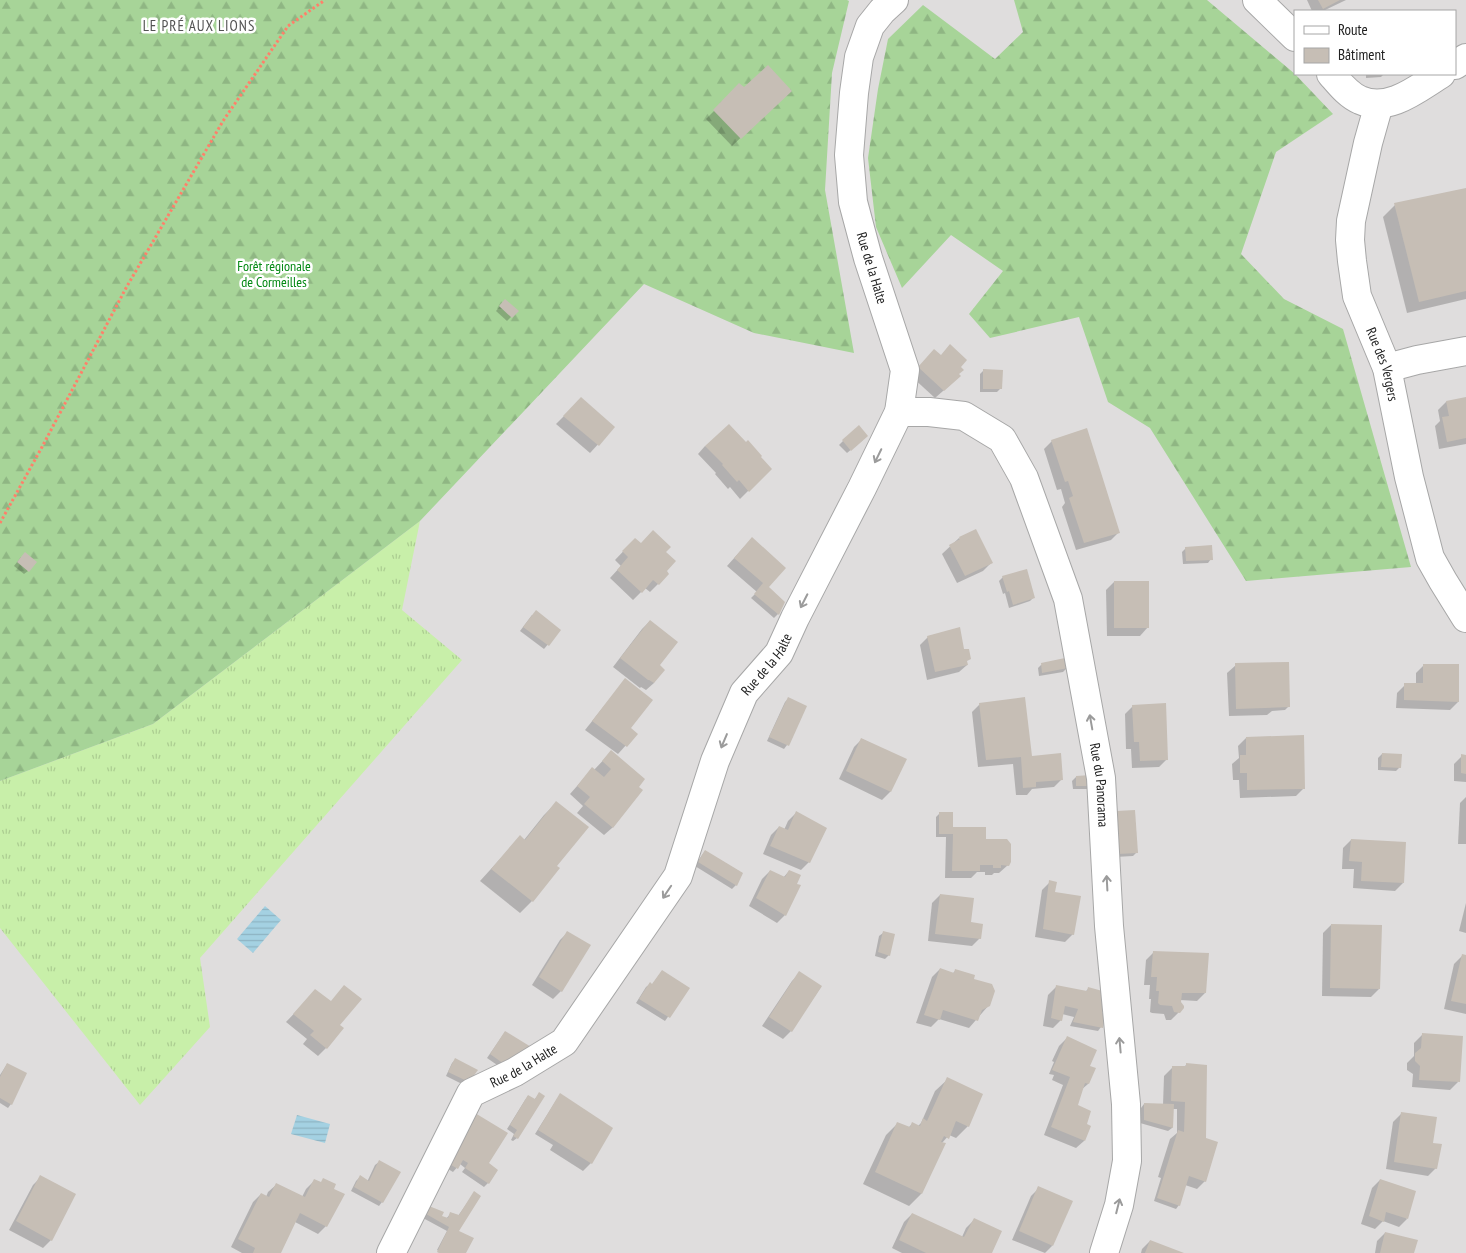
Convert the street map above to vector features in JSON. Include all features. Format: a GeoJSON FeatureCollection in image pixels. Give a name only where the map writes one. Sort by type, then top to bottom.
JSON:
{"type":"FeatureCollection","features":[{"type":"Feature","properties":{"kind":"street","name":"Rue de la Halte"},"geometry":{"type":"LineString","coordinates":[[391,1253],[471,1093],[515,1072],[564,1042],[678,876],[716,761],[744,693],[779,653],[899,412],[905,370],[868,258],[853,202],[849,155],[859,57],[870,26],[894,0]]}},
{"type":"Feature","properties":{"kind":"street"},"geometry":{"type":"LineString","coordinates":[[1259,1],[1294,36]]}},
{"type":"Feature","properties":{"kind":"street"},"geometry":{"type":"LineString","coordinates":[[1331,75],[1347,91],[1360,100],[1379,104],[1393,102],[1439,75]]}},
{"type":"Feature","properties":{"kind":"street","name":"Rue des Vergers"},"geometry":{"type":"LineString","coordinates":[[1379,104],[1364,160],[1351,221],[1350,240],[1357,296],[1387,368],[1410,477],[1430,558],[1466,618]]}},
{"type":"Feature","properties":{"kind":"street"},"geometry":{"type":"LineString","coordinates":[[1387,368],[1417,360],[1466,351]]}},
{"type":"Feature","properties":{"kind":"street","name":"Rue du Panorama"},"geometry":{"type":"LineString","coordinates":[[899,412],[929,412],[964,416],[1002,439],[1024,478],[1068,599],[1101,778],[1109,926],[1126,1104],[1127,1161],[1119,1205],[1104,1253]]}},
{"type":"Feature","properties":{"kind":"path"},"geometry":{"type":"LineString","coordinates":[[0,523],[126,288],[223,121],[288,26],[324,0]]}},
{"type":"Feature","properties":{"kind":"shaded area"},"geometry":{"type":"Polygon","coordinates":[[[0,0],[1466,0],[1466,1253],[0,1253],[0,0]]]}},
{"type":"Feature","properties":{"kind":"green space","name":"Forêt régionale de Cormeilles"},"geometry":{"type":"Polygon","coordinates":[[[0,0],[847,0],[849,1],[832,73],[825,190],[854,353],[754,333],[644,284],[420,521],[153,724],[0,781],[0,0]]]}},
{"type":"Feature","properties":{"kind":"green space"},"geometry":{"type":"Polygon","coordinates":[[[1014,0],[1207,0],[1294,73],[1333,114],[1276,152],[1241,254],[1284,299],[1343,329],[1411,567],[1246,581],[1150,428],[1108,402],[1079,317],[990,338],[969,314],[1003,271],[951,235],[902,288],[876,227],[868,158],[878,89],[888,39],[923,5],[995,59],[1023,32],[1014,0]]]}},
{"type":"Feature","properties":{"kind":"green space"},"geometry":{"type":"Polygon","coordinates":[[[420,521],[402,610],[462,660],[200,958],[210,1027],[140,1105],[0,928],[0,781],[153,724],[420,521]]]}},
{"type":"Feature","properties":{"kind":"water"},"geometry":{"type":"Polygon","coordinates":[[[265,906],[281,920],[253,953],[237,939],[265,906]]]}},
{"type":"Feature","properties":{"kind":"water"},"geometry":{"type":"Polygon","coordinates":[[[297,1115],[330,1124],[325,1143],[291,1134],[297,1115]]]}},
{"type":"Feature","properties":{"kind":"building"},"geometry":{"type":"Polygon","coordinates":[[[1318,0],[1340,0],[1323,9],[1318,0]]]}},
{"type":"Feature","properties":{"kind":"building"},"geometry":{"type":"Polygon","coordinates":[[[768,65],[792,91],[741,139],[713,110],[739,83],[744,87],[768,65]]]}},
{"type":"Feature","properties":{"kind":"building"},"geometry":{"type":"Polygon","coordinates":[[[1466,188],[1466,291],[1419,302],[1394,203],[1466,188]]]}},
{"type":"Feature","properties":{"kind":"building"},"geometry":{"type":"Polygon","coordinates":[[[505,299],[519,311],[512,318],[499,306],[505,299]]]}},
{"type":"Feature","properties":{"kind":"building"},"geometry":{"type":"Polygon","coordinates":[[[950,344],[967,360],[961,367],[964,370],[959,374],[961,376],[944,391],[918,367],[934,349],[941,355],[950,344]]]}},
{"type":"Feature","properties":{"kind":"building"},"geometry":{"type":"Polygon","coordinates":[[[983,369],[1003,370],[1002,389],[983,389],[983,369]]]}},
{"type":"Feature","properties":{"kind":"building"},"geometry":{"type":"Polygon","coordinates":[[[581,397],[615,427],[599,446],[563,416],[581,397]]]}},
{"type":"Feature","properties":{"kind":"building"},"geometry":{"type":"Polygon","coordinates":[[[1466,397],[1466,438],[1447,442],[1442,417],[1449,416],[1446,401],[1466,397]]]}},
{"type":"Feature","properties":{"kind":"building"},"geometry":{"type":"Polygon","coordinates":[[[729,424],[746,442],[748,440],[772,469],[749,492],[739,480],[737,482],[705,446],[729,424]]]}},
{"type":"Feature","properties":{"kind":"building"},"geometry":{"type":"Polygon","coordinates":[[[859,425],[868,436],[851,451],[842,440],[859,425]]]}},
{"type":"Feature","properties":{"kind":"building"},"geometry":{"type":"Polygon","coordinates":[[[1087,428],[1120,533],[1084,543],[1069,498],[1073,496],[1068,481],[1065,482],[1051,440],[1087,428]]]}},
{"type":"Feature","properties":{"kind":"building"},"geometry":{"type":"Polygon","coordinates":[[[976,529],[993,563],[965,576],[949,545],[960,539],[959,537],[976,529]]]}},
{"type":"Feature","properties":{"kind":"building"},"geometry":{"type":"Polygon","coordinates":[[[653,530],[671,547],[666,552],[676,561],[667,571],[669,574],[659,585],[653,580],[642,593],[617,570],[628,557],[622,551],[635,538],[641,543],[653,530]]]}},
{"type":"Feature","properties":{"kind":"building"},"geometry":{"type":"Polygon","coordinates":[[[752,537],[786,568],[769,587],[785,602],[779,615],[754,594],[763,583],[734,558],[752,537]]]}},
{"type":"Feature","properties":{"kind":"building"},"geometry":{"type":"Polygon","coordinates":[[[1212,545],[1213,560],[1186,561],[1185,547],[1212,545]]]}},
{"type":"Feature","properties":{"kind":"building"},"geometry":{"type":"Polygon","coordinates":[[[25,552],[37,562],[29,572],[17,562],[25,552]]]}},
{"type":"Feature","properties":{"kind":"building"},"geometry":{"type":"Polygon","coordinates":[[[1027,569],[1035,598],[1013,605],[1002,576],[1027,569]]]}},
{"type":"Feature","properties":{"kind":"building"},"geometry":{"type":"Polygon","coordinates":[[[1114,581],[1149,581],[1149,628],[1114,628],[1114,581]]]}},
{"type":"Feature","properties":{"kind":"building"},"geometry":{"type":"Polygon","coordinates":[[[536,610],[561,630],[549,646],[523,627],[536,610]]]}},
{"type":"Feature","properties":{"kind":"building"},"geometry":{"type":"Polygon","coordinates":[[[650,620],[678,642],[660,665],[665,670],[654,683],[620,658],[650,620]]]}},
{"type":"Feature","properties":{"kind":"building"},"geometry":{"type":"Polygon","coordinates":[[[960,627],[964,649],[969,649],[971,659],[967,661],[968,665],[935,672],[927,636],[960,627]]]}},
{"type":"Feature","properties":{"kind":"building"},"geometry":{"type":"Polygon","coordinates":[[[1065,658],[1068,668],[1042,673],[1041,663],[1065,658]]]}},
{"type":"Feature","properties":{"kind":"building"},"geometry":{"type":"Polygon","coordinates":[[[1289,662],[1290,707],[1236,709],[1235,663],[1289,662]]]}},
{"type":"Feature","properties":{"kind":"building"},"geometry":{"type":"Polygon","coordinates":[[[1423,664],[1459,664],[1459,702],[1404,700],[1404,683],[1423,683],[1423,664]]]}},
{"type":"Feature","properties":{"kind":"building"},"geometry":{"type":"Polygon","coordinates":[[[625,678],[653,700],[631,728],[638,734],[627,747],[592,721],[625,678]]]}},
{"type":"Feature","properties":{"kind":"building"},"geometry":{"type":"Polygon","coordinates":[[[788,697],[807,706],[789,746],[769,737],[788,697]]]}},
{"type":"Feature","properties":{"kind":"building"},"geometry":{"type":"Polygon","coordinates":[[[1025,697],[1032,756],[1061,753],[1063,780],[1036,782],[1036,787],[1023,788],[1021,757],[986,760],[979,703],[1025,697]]]}},
{"type":"Feature","properties":{"kind":"building"},"geometry":{"type":"Polygon","coordinates":[[[1166,703],[1168,760],[1140,761],[1139,742],[1134,742],[1132,705],[1166,703]]]}},
{"type":"Feature","properties":{"kind":"building"},"geometry":{"type":"Polygon","coordinates":[[[1304,735],[1305,789],[1247,790],[1247,773],[1240,773],[1240,755],[1246,755],[1246,737],[1304,735]]]}},
{"type":"Feature","properties":{"kind":"building"},"geometry":{"type":"Polygon","coordinates":[[[861,738],[907,759],[891,792],[846,771],[861,738]]]}},
{"type":"Feature","properties":{"kind":"building"},"geometry":{"type":"Polygon","coordinates":[[[611,750],[645,779],[639,787],[643,790],[613,828],[584,804],[590,797],[577,786],[592,767],[604,777],[611,769],[602,761],[611,750]]]}},
{"type":"Feature","properties":{"kind":"building"},"geometry":{"type":"Polygon","coordinates":[[[1382,753],[1402,754],[1401,768],[1381,767],[1382,753]]]}},
{"type":"Feature","properties":{"kind":"building"},"geometry":{"type":"Polygon","coordinates":[[[1461,754],[1466,755],[1466,774],[1461,773],[1461,754]]]}},
{"type":"Feature","properties":{"kind":"building"},"geometry":{"type":"Polygon","coordinates":[[[1091,775],[1092,786],[1076,786],[1076,776],[1091,775]]]}},
{"type":"Feature","properties":{"kind":"building"},"geometry":{"type":"Polygon","coordinates":[[[556,801],[589,827],[557,866],[560,868],[533,902],[491,869],[520,835],[525,840],[556,801]]]}},
{"type":"Feature","properties":{"kind":"building"},"geometry":{"type":"Polygon","coordinates":[[[1135,810],[1138,853],[1118,854],[1116,811],[1135,810]]]}},
{"type":"Feature","properties":{"kind":"building"},"geometry":{"type":"Polygon","coordinates":[[[796,811],[827,828],[810,863],[770,846],[779,826],[788,830],[796,811]]]}},
{"type":"Feature","properties":{"kind":"building"},"geometry":{"type":"Polygon","coordinates":[[[939,812],[953,812],[953,827],[986,827],[986,839],[1007,839],[1011,844],[1011,862],[1009,866],[1001,865],[1001,868],[993,868],[993,865],[980,865],[980,871],[952,871],[953,834],[939,834],[939,812]]]}},
{"type":"Feature","properties":{"kind":"building"},"geometry":{"type":"Polygon","coordinates":[[[1351,839],[1406,842],[1404,883],[1361,881],[1362,862],[1349,861],[1351,839]]]}},
{"type":"Feature","properties":{"kind":"building"},"geometry":{"type":"Polygon","coordinates":[[[705,850],[743,873],[737,886],[698,862],[705,850]]]}},
{"type":"Feature","properties":{"kind":"building"},"geometry":{"type":"Polygon","coordinates":[[[770,870],[785,877],[789,870],[801,875],[797,884],[801,885],[786,916],[756,898],[770,870]]]}},
{"type":"Feature","properties":{"kind":"building"},"geometry":{"type":"Polygon","coordinates":[[[1049,880],[1057,882],[1055,892],[1081,896],[1074,935],[1043,929],[1049,880]]]}},
{"type":"Feature","properties":{"kind":"building"},"geometry":{"type":"Polygon","coordinates":[[[940,894],[974,898],[971,922],[983,924],[981,939],[935,934],[940,894]]]}},
{"type":"Feature","properties":{"kind":"building"},"geometry":{"type":"Polygon","coordinates":[[[1331,924],[1382,925],[1380,989],[1330,988],[1331,924]]]}},
{"type":"Feature","properties":{"kind":"building"},"geometry":{"type":"Polygon","coordinates":[[[567,931],[591,945],[562,992],[539,977],[567,931]]]}},
{"type":"Feature","properties":{"kind":"building"},"geometry":{"type":"Polygon","coordinates":[[[883,931],[895,934],[890,956],[878,952],[883,931]]]}},
{"type":"Feature","properties":{"kind":"building"},"geometry":{"type":"Polygon","coordinates":[[[1153,951],[1209,953],[1206,993],[1182,993],[1181,1002],[1184,1008],[1180,1013],[1174,1012],[1172,1006],[1160,1005],[1158,1003],[1159,991],[1156,991],[1157,977],[1151,977],[1153,951]]]}},
{"type":"Feature","properties":{"kind":"building"},"geometry":{"type":"Polygon","coordinates":[[[1462,954],[1466,955],[1466,1004],[1451,1001],[1462,954]]]}},
{"type":"Feature","properties":{"kind":"building"},"geometry":{"type":"Polygon","coordinates":[[[940,968],[954,973],[955,969],[975,975],[974,979],[992,984],[995,991],[990,1006],[982,1010],[978,1021],[943,1010],[940,1020],[924,1015],[940,968]]]}},
{"type":"Feature","properties":{"kind":"building"},"geometry":{"type":"Polygon","coordinates":[[[662,970],[690,988],[670,1018],[639,999],[650,982],[652,984],[662,970]]]}},
{"type":"Feature","properties":{"kind":"building"},"geometry":{"type":"Polygon","coordinates":[[[799,971],[822,986],[792,1032],[769,1017],[799,971]]]}},
{"type":"Feature","properties":{"kind":"building"},"geometry":{"type":"Polygon","coordinates":[[[344,985],[362,999],[340,1025],[344,1028],[327,1049],[310,1035],[314,1031],[293,1014],[315,989],[331,1001],[344,985]]]}},
{"type":"Feature","properties":{"kind":"building"},"geometry":{"type":"Polygon","coordinates":[[[1056,985],[1087,991],[1088,987],[1106,992],[1102,1013],[1105,1014],[1103,1028],[1073,1022],[1078,1009],[1065,1006],[1062,1021],[1051,1018],[1056,985]]]}},
{"type":"Feature","properties":{"kind":"building"},"geometry":{"type":"Polygon","coordinates":[[[505,1031],[536,1050],[504,1064],[490,1054],[505,1031]]]}},
{"type":"Feature","properties":{"kind":"building"},"geometry":{"type":"Polygon","coordinates":[[[1422,1033],[1463,1036],[1460,1082],[1419,1080],[1420,1066],[1415,1061],[1415,1053],[1421,1048],[1422,1033]]]}},
{"type":"Feature","properties":{"kind":"building"},"geometry":{"type":"Polygon","coordinates":[[[1067,1036],[1097,1050],[1090,1066],[1096,1068],[1089,1084],[1085,1083],[1078,1105],[1091,1111],[1087,1124],[1091,1126],[1085,1141],[1051,1127],[1070,1077],[1052,1070],[1067,1036]]]}},
{"type":"Feature","properties":{"kind":"building"},"geometry":{"type":"Polygon","coordinates":[[[455,1058],[478,1070],[469,1082],[448,1072],[455,1058]]]}},
{"type":"Feature","properties":{"kind":"building"},"geometry":{"type":"Polygon","coordinates":[[[7,1063],[27,1073],[12,1105],[0,1098],[0,1077],[7,1063]]]}},
{"type":"Feature","properties":{"kind":"building"},"geometry":{"type":"Polygon","coordinates":[[[1186,1063],[1207,1065],[1206,1138],[1218,1142],[1206,1182],[1189,1176],[1180,1206],[1157,1198],[1178,1130],[1184,1132],[1185,1102],[1171,1101],[1172,1066],[1186,1066],[1186,1063]]]}},
{"type":"Feature","properties":{"kind":"building"},"geometry":{"type":"Polygon","coordinates":[[[947,1077],[983,1094],[969,1127],[956,1121],[949,1139],[944,1136],[941,1142],[946,1143],[922,1194],[875,1172],[897,1122],[910,1127],[912,1122],[920,1126],[923,1118],[927,1121],[947,1077]]]}},
{"type":"Feature","properties":{"kind":"building"},"geometry":{"type":"Polygon","coordinates":[[[539,1092],[545,1096],[518,1139],[513,1136],[517,1130],[510,1125],[528,1095],[535,1099],[539,1092]]]}},
{"type":"Feature","properties":{"kind":"building"},"geometry":{"type":"Polygon","coordinates":[[[560,1093],[613,1128],[592,1164],[538,1130],[560,1093]]]}},
{"type":"Feature","properties":{"kind":"building"},"geometry":{"type":"Polygon","coordinates":[[[1144,1103],[1174,1104],[1173,1128],[1144,1120],[1144,1103]]]}},
{"type":"Feature","properties":{"kind":"building"},"geometry":{"type":"Polygon","coordinates":[[[1401,1112],[1437,1117],[1433,1143],[1442,1144],[1437,1169],[1394,1162],[1401,1112]]]}},
{"type":"Feature","properties":{"kind":"building"},"geometry":{"type":"Polygon","coordinates":[[[475,1113],[508,1133],[489,1163],[498,1170],[489,1184],[465,1168],[468,1163],[463,1160],[458,1169],[446,1162],[475,1113]]]}},
{"type":"Feature","properties":{"kind":"building"},"geometry":{"type":"Polygon","coordinates":[[[379,1160],[401,1172],[383,1203],[354,1187],[360,1175],[369,1181],[379,1160]]]}},
{"type":"Feature","properties":{"kind":"building"},"geometry":{"type":"Polygon","coordinates":[[[40,1175],[76,1194],[52,1241],[16,1221],[40,1175]]]}},
{"type":"Feature","properties":{"kind":"building"},"geometry":{"type":"Polygon","coordinates":[[[323,1178],[336,1184],[334,1189],[345,1194],[327,1227],[300,1213],[281,1253],[253,1253],[255,1248],[238,1239],[261,1193],[269,1197],[276,1183],[305,1197],[314,1179],[321,1182],[323,1178]]]}},
{"type":"Feature","properties":{"kind":"building"},"geometry":{"type":"Polygon","coordinates":[[[1380,1179],[1416,1191],[1408,1219],[1386,1212],[1384,1222],[1369,1216],[1380,1179]]]}},
{"type":"Feature","properties":{"kind":"building"},"geometry":{"type":"Polygon","coordinates":[[[1038,1186],[1073,1201],[1053,1246],[1019,1231],[1038,1186]]]}},
{"type":"Feature","properties":{"kind":"building"},"geometry":{"type":"Polygon","coordinates":[[[474,1191],[481,1196],[459,1231],[474,1238],[466,1253],[437,1252],[449,1227],[426,1214],[429,1206],[444,1212],[442,1216],[448,1218],[450,1212],[459,1215],[474,1191]]]}},
{"type":"Feature","properties":{"kind":"building"},"geometry":{"type":"Polygon","coordinates":[[[912,1213],[964,1237],[974,1218],[1002,1231],[992,1253],[926,1253],[899,1240],[912,1213]]]}},
{"type":"Feature","properties":{"kind":"building"},"geometry":{"type":"Polygon","coordinates":[[[1385,1232],[1418,1240],[1414,1253],[1380,1253],[1385,1232]]]}},
{"type":"Feature","properties":{"kind":"building"},"geometry":{"type":"Polygon","coordinates":[[[1150,1240],[1184,1253],[1145,1253],[1150,1240]]]}},
{"type":"Feature","properties":{"kind":"district","name":"LE PRÉ AUX LIONS"},"geometry":{"type":"Point","coordinates":[199,25]}}]}
